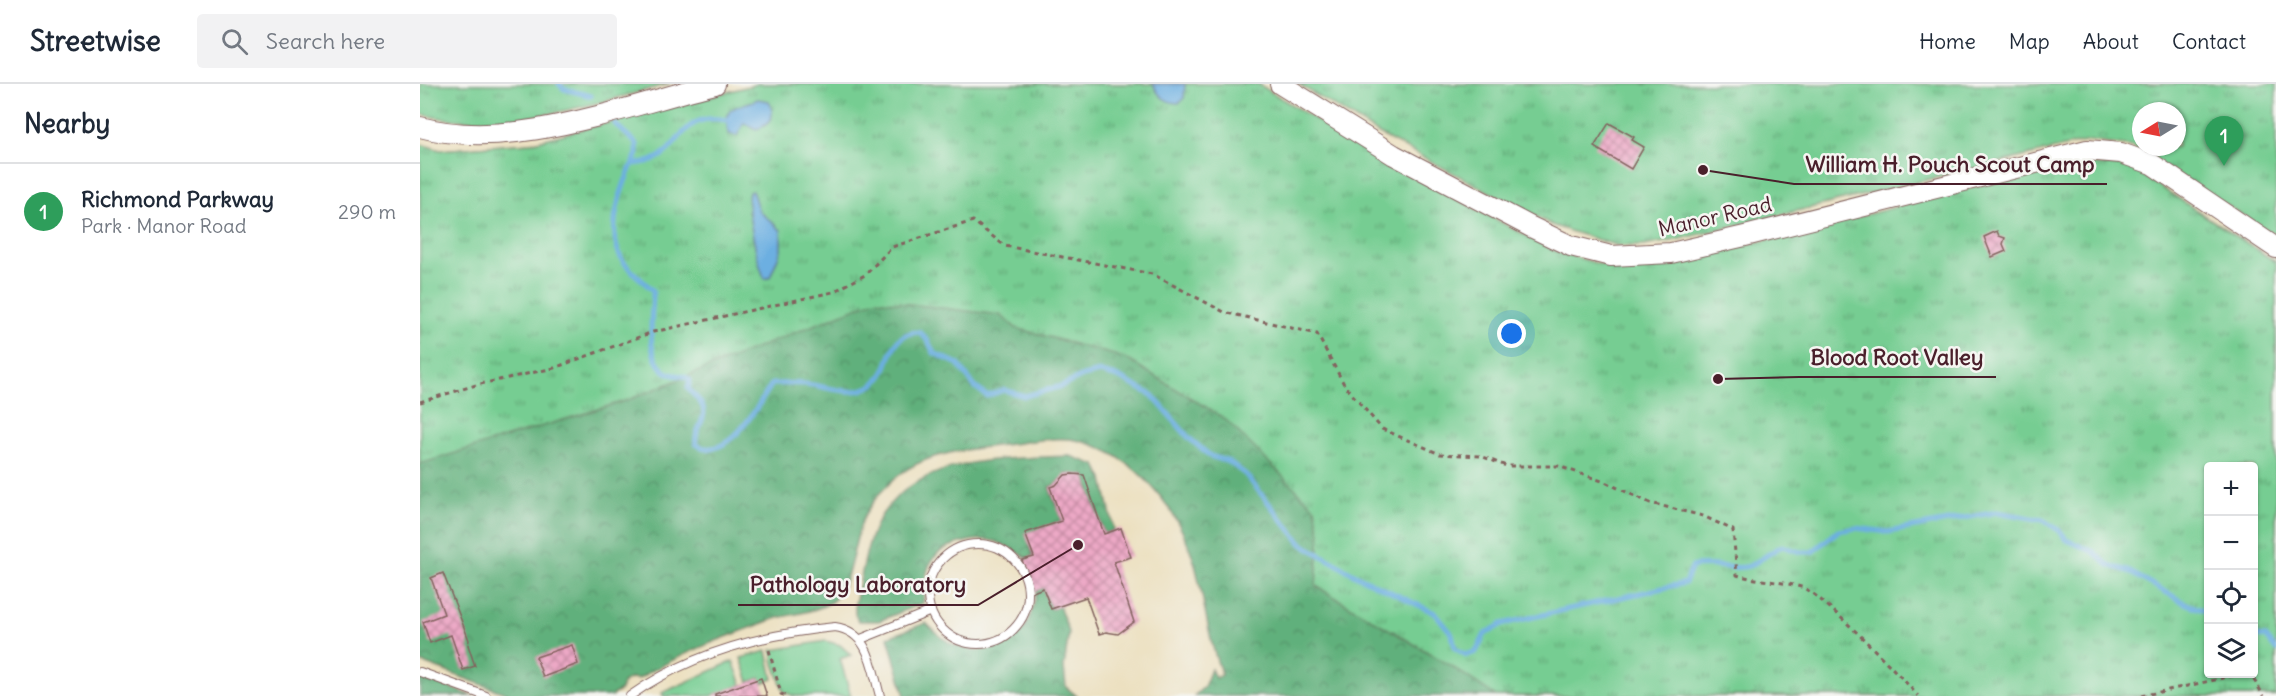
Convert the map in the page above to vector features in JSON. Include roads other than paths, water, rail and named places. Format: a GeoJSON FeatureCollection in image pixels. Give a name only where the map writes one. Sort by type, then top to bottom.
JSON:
{"type":"FeatureCollection","features":[{"type":"Feature","properties":{"kind":"street"},"geometry":{"type":"LineString","coordinates":[[420,127],[434,131],[492,135],[540,129],[716,84]]}},
{"type":"Feature","properties":{"kind":"street","name":"Manor Road"},"geometry":{"type":"LineString","coordinates":[[1280,84],[1394,155],[1531,227],[1571,246],[1611,256],[1671,253],[1735,239],[2087,150],[2121,153],[2152,164],[2276,248]]}},
{"type":"Feature","properties":{"kind":"lane"},"geometry":{"type":"LineString","coordinates":[[981,544],[1003,550],[1020,566],[1025,576],[1028,598],[1022,620],[1015,629],[996,642],[973,644],[952,637],[943,630],[931,611],[928,589],[935,568],[950,552],[960,547],[981,544]]}},
{"type":"Feature","properties":{"kind":"lane"},"geometry":{"type":"LineString","coordinates":[[861,639],[931,611]]}},
{"type":"Feature","properties":{"kind":"lane"},"geometry":{"type":"LineString","coordinates":[[630,696],[668,674],[710,654],[772,635],[835,627],[854,633],[861,639],[868,651],[880,696]]}},
{"type":"Feature","properties":{"kind":"lane"},"geometry":{"type":"LineString","coordinates":[[420,672],[486,696]]}},
{"type":"Feature","properties":{"kind":"water"},"geometry":{"type":"Polygon","coordinates":[[[1153,84],[1185,84],[1184,98],[1179,103],[1166,100],[1157,92],[1153,84]]]}},
{"type":"Feature","properties":{"kind":"water"},"geometry":{"type":"Polygon","coordinates":[[[758,99],[769,101],[772,115],[769,122],[756,129],[744,123],[737,136],[729,134],[727,117],[729,112],[758,99]]]}},
{"type":"Feature","properties":{"kind":"water"},"geometry":{"type":"Polygon","coordinates":[[[752,191],[759,211],[781,230],[781,250],[770,277],[765,279],[750,223],[748,200],[749,192],[752,191]]]}},
{"type":"Feature","properties":{"kind":"waterway"},"geometry":{"type":"LineString","coordinates":[[559,84],[564,89],[591,96]]}},
{"type":"Feature","properties":{"kind":"waterway"},"geometry":{"type":"LineString","coordinates":[[633,164],[649,162],[661,156],[690,126],[699,121],[726,120]]}},
{"type":"Feature","properties":{"kind":"waterway"},"geometry":{"type":"LineString","coordinates":[[615,124],[637,144],[637,154],[617,207],[615,221],[617,249],[626,265],[653,291],[651,335],[655,357],[668,373],[690,380],[688,388],[704,410],[696,444],[708,448],[719,446],[730,440],[750,418],[772,384],[805,384],[849,391],[866,388],[881,377],[901,338],[920,332],[934,353],[958,364],[975,387],[987,396],[1004,390],[1025,396],[1100,372],[1118,377],[1152,395],[1189,438],[1210,456],[1229,462],[1245,474],[1302,544],[1359,577],[1435,613],[1452,634],[1455,648],[1466,655],[1476,652],[1485,634],[1502,624],[1685,583],[1692,567],[1749,566],[1782,546],[1800,552],[1812,552],[1838,531],[1856,528],[1888,532],[1997,512],[2043,520],[2060,531],[2067,540],[2094,552],[2108,565],[2128,571],[2187,604],[2204,610]]}},
{"type":"Feature","properties":{"kind":"waterway"},"geometry":{"type":"LineString","coordinates":[[2258,636],[2266,637],[2276,650]]}},
{"type":"Feature","properties":{"kind":"place","name":"Richmond Parkway"},"geometry":{"type":"Point","coordinates":[2224,166]}},
{"type":"Feature","properties":{"kind":"place","name":"William H. Pouch Scout Camp"},"geometry":{"type":"Point","coordinates":[1703,170]}},
{"type":"Feature","properties":{"kind":"place","name":"Blood Root Valley"},"geometry":{"type":"Point","coordinates":[1718,379]}},
{"type":"Feature","properties":{"kind":"place","name":"Pathology Laboratory"},"geometry":{"type":"Point","coordinates":[1078,545]}}]}
